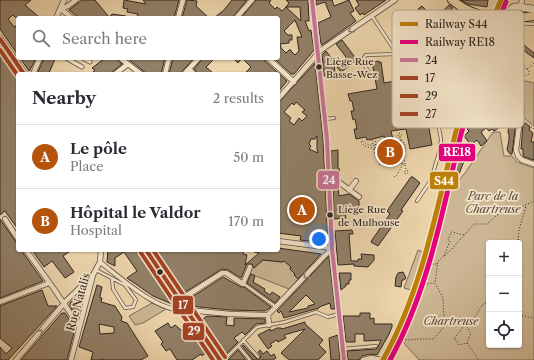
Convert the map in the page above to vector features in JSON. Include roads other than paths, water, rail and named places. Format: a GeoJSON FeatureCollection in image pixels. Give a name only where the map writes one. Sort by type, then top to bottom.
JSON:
{"type":"FeatureCollection","features":[{"type":"Feature","properties":{"kind":"main road"},"geometry":{"type":"LineString","coordinates":[[452,0],[466,10]]}},
{"type":"Feature","properties":{"kind":"main road"},"geometry":{"type":"LineString","coordinates":[[510,10],[512,7],[522,3],[526,8],[534,8]]}},
{"type":"Feature","properties":{"kind":"main road"},"geometry":{"type":"LineString","coordinates":[[524,18],[534,16]]}},
{"type":"Feature","properties":{"kind":"street"},"geometry":{"type":"LineString","coordinates":[[55,16],[61,9],[64,0]]}},
{"type":"Feature","properties":{"kind":"street"},"geometry":{"type":"LineString","coordinates":[[61,9],[76,0]]}},
{"type":"Feature","properties":{"kind":"street"},"geometry":{"type":"LineString","coordinates":[[179,16],[183,0]]}},
{"type":"Feature","properties":{"kind":"street"},"geometry":{"type":"LineString","coordinates":[[238,16],[252,0]]}},
{"type":"Feature","properties":{"kind":"street"},"geometry":{"type":"LineString","coordinates":[[312,0],[325,119],[332,248],[344,360]]}},
{"type":"Feature","properties":{"kind":"street"},"geometry":{"type":"LineString","coordinates":[[280,97],[318,54],[395,0]]}},
{"type":"Feature","properties":{"kind":"street"},"geometry":{"type":"LineString","coordinates":[[61,9],[70,16]]}},
{"type":"Feature","properties":{"kind":"street"},"geometry":{"type":"LineString","coordinates":[[0,40],[23,72]]}},
{"type":"Feature","properties":{"kind":"street"},"geometry":{"type":"LineString","coordinates":[[34,72],[39,60]]}},
{"type":"Feature","properties":{"kind":"street"},"geometry":{"type":"LineString","coordinates":[[70,60],[82,67]]}},
{"type":"Feature","properties":{"kind":"street"},"geometry":{"type":"LineString","coordinates":[[86,60],[90,62]]}},
{"type":"Feature","properties":{"kind":"street"},"geometry":{"type":"LineString","coordinates":[[123,60],[138,72]]}},
{"type":"Feature","properties":{"kind":"street"},"geometry":{"type":"LineString","coordinates":[[166,72],[168,60]]}},
{"type":"Feature","properties":{"kind":"street"},"geometry":{"type":"LineString","coordinates":[[186,72],[197,60]]}},
{"type":"Feature","properties":{"kind":"street"},"geometry":{"type":"LineString","coordinates":[[270,60],[294,82]]}},
{"type":"Feature","properties":{"kind":"street"},"geometry":{"type":"LineString","coordinates":[[118,72],[128,64]]}},
{"type":"Feature","properties":{"kind":"street"},"geometry":{"type":"LineString","coordinates":[[189,69],[192,72]]}},
{"type":"Feature","properties":{"kind":"street"},"geometry":{"type":"LineString","coordinates":[[460,138],[463,128]]}},
{"type":"Feature","properties":{"kind":"street"},"geometry":{"type":"LineString","coordinates":[[519,128],[516,150],[518,156],[522,160],[534,164]]}},
{"type":"Feature","properties":{"kind":"street"},"geometry":{"type":"LineString","coordinates":[[328,176],[359,197]]}},
{"type":"Feature","properties":{"kind":"street"},"geometry":{"type":"LineString","coordinates":[[349,190],[356,181]]}},
{"type":"Feature","properties":{"kind":"street"},"geometry":{"type":"LineString","coordinates":[[5,219],[16,236]]}},
{"type":"Feature","properties":{"kind":"street"},"geometry":{"type":"LineString","coordinates":[[280,241],[332,248]]}},
{"type":"Feature","properties":{"kind":"street"},"geometry":{"type":"LineString","coordinates":[[100,262],[151,301],[178,311],[188,310],[230,314],[268,315],[332,248]]}},
{"type":"Feature","properties":{"kind":"street"},"geometry":{"type":"LineString","coordinates":[[27,252],[80,326]]}},
{"type":"Feature","properties":{"kind":"street","name":"Rue Natalis"},"geometry":{"type":"LineString","coordinates":[[71,360],[93,275],[100,262],[101,252]]}},
{"type":"Feature","properties":{"kind":"street"},"geometry":{"type":"LineString","coordinates":[[147,252],[188,310],[220,360]]}},
{"type":"Feature","properties":{"kind":"street"},"geometry":{"type":"LineString","coordinates":[[180,300],[222,273],[226,273],[243,284],[250,266]]}},
{"type":"Feature","properties":{"kind":"street"},"geometry":{"type":"LineString","coordinates":[[16,360],[66,301],[93,275]]}},
{"type":"Feature","properties":{"kind":"street"},"geometry":{"type":"LineString","coordinates":[[0,302],[49,283]]}},
{"type":"Feature","properties":{"kind":"street"},"geometry":{"type":"LineString","coordinates":[[268,315],[269,324]]}},
{"type":"Feature","properties":{"kind":"street"},"geometry":{"type":"LineString","coordinates":[[363,360],[371,358],[382,360]]}},
{"type":"Feature","properties":{"kind":"lane"},"geometry":{"type":"LineString","coordinates":[[372,15],[392,46]]}},
{"type":"Feature","properties":{"kind":"lane"},"geometry":{"type":"LineString","coordinates":[[524,23],[534,24]]}},
{"type":"Feature","properties":{"kind":"lane"},"geometry":{"type":"LineString","coordinates":[[372,77],[363,63],[363,58],[366,55],[392,54]]}},
{"type":"Feature","properties":{"kind":"lane"},"geometry":{"type":"LineString","coordinates":[[325,119],[334,118]]}},
{"type":"Feature","properties":{"kind":"lane"},"geometry":{"type":"LineString","coordinates":[[417,201],[431,180],[440,150],[441,139],[439,128]]}},
{"type":"Feature","properties":{"kind":"lane"},"geometry":{"type":"LineString","coordinates":[[454,162],[460,138]]}},
{"type":"Feature","properties":{"kind":"lane"},"geometry":{"type":"LineString","coordinates":[[96,270],[125,285],[136,300],[133,307],[125,308],[113,289],[112,279]]}},
{"type":"Feature","properties":{"kind":"lane"},"geometry":{"type":"LineString","coordinates":[[243,284],[276,307]]}},
{"type":"Feature","properties":{"kind":"lane"},"geometry":{"type":"LineString","coordinates":[[269,324],[285,322],[316,312],[328,317],[339,314]]}},
{"type":"Feature","properties":{"kind":"lane"},"geometry":{"type":"LineString","coordinates":[[224,360],[257,327],[294,319],[311,313]]}},
{"type":"Feature","properties":{"kind":"lane"},"geometry":{"type":"LineString","coordinates":[[244,340],[258,357]]}},
{"type":"Feature","properties":{"kind":"lane"},"geometry":{"type":"LineString","coordinates":[[238,346],[250,360]]}},
{"type":"Feature","properties":{"kind":"lane"},"geometry":{"type":"LineString","coordinates":[[343,349],[376,346]]}},
{"type":"Feature","properties":{"kind":"rail line","name":"S44"},"geometry":{"type":"LineString","coordinates":[[497,10],[501,0]]}},
{"type":"Feature","properties":{"kind":"rail line","name":"RE18"},"geometry":{"type":"LineString","coordinates":[[503,10],[506,2]]}},
{"type":"Feature","properties":{"kind":"rail line","name":"S44"},"geometry":{"type":"LineString","coordinates":[[383,360],[397,333],[418,278],[434,222],[457,128]]}},
{"type":"Feature","properties":{"kind":"rail line","name":"RE18"},"geometry":{"type":"LineString","coordinates":[[390,360],[403,334],[424,279],[440,223],[463,128]]}},
{"type":"Feature","properties":{"kind":"place","name":"Liège Rue Basse-Wez"},"geometry":{"type":"Point","coordinates":[319,67]}},
{"type":"Feature","properties":{"kind":"place","name":"Hôpital le Valdor"},"geometry":{"type":"Point","coordinates":[390,152]}},
{"type":"Feature","properties":{"kind":"place","name":"Le pôle"},"geometry":{"type":"Point","coordinates":[302,210]}},
{"type":"Feature","properties":{"kind":"place","name":"Liège Rue de Mulhouse"},"geometry":{"type":"Point","coordinates":[330,215]}},
{"type":"Feature","properties":{"kind":"park label","name":"Parc de la Chartreuse"},"geometry":{"type":"Point","coordinates":[493,202]}},
{"type":"Feature","properties":{"kind":"park label","name":"Chartreuse"},"geometry":{"type":"Point","coordinates":[451,321]}}]}
